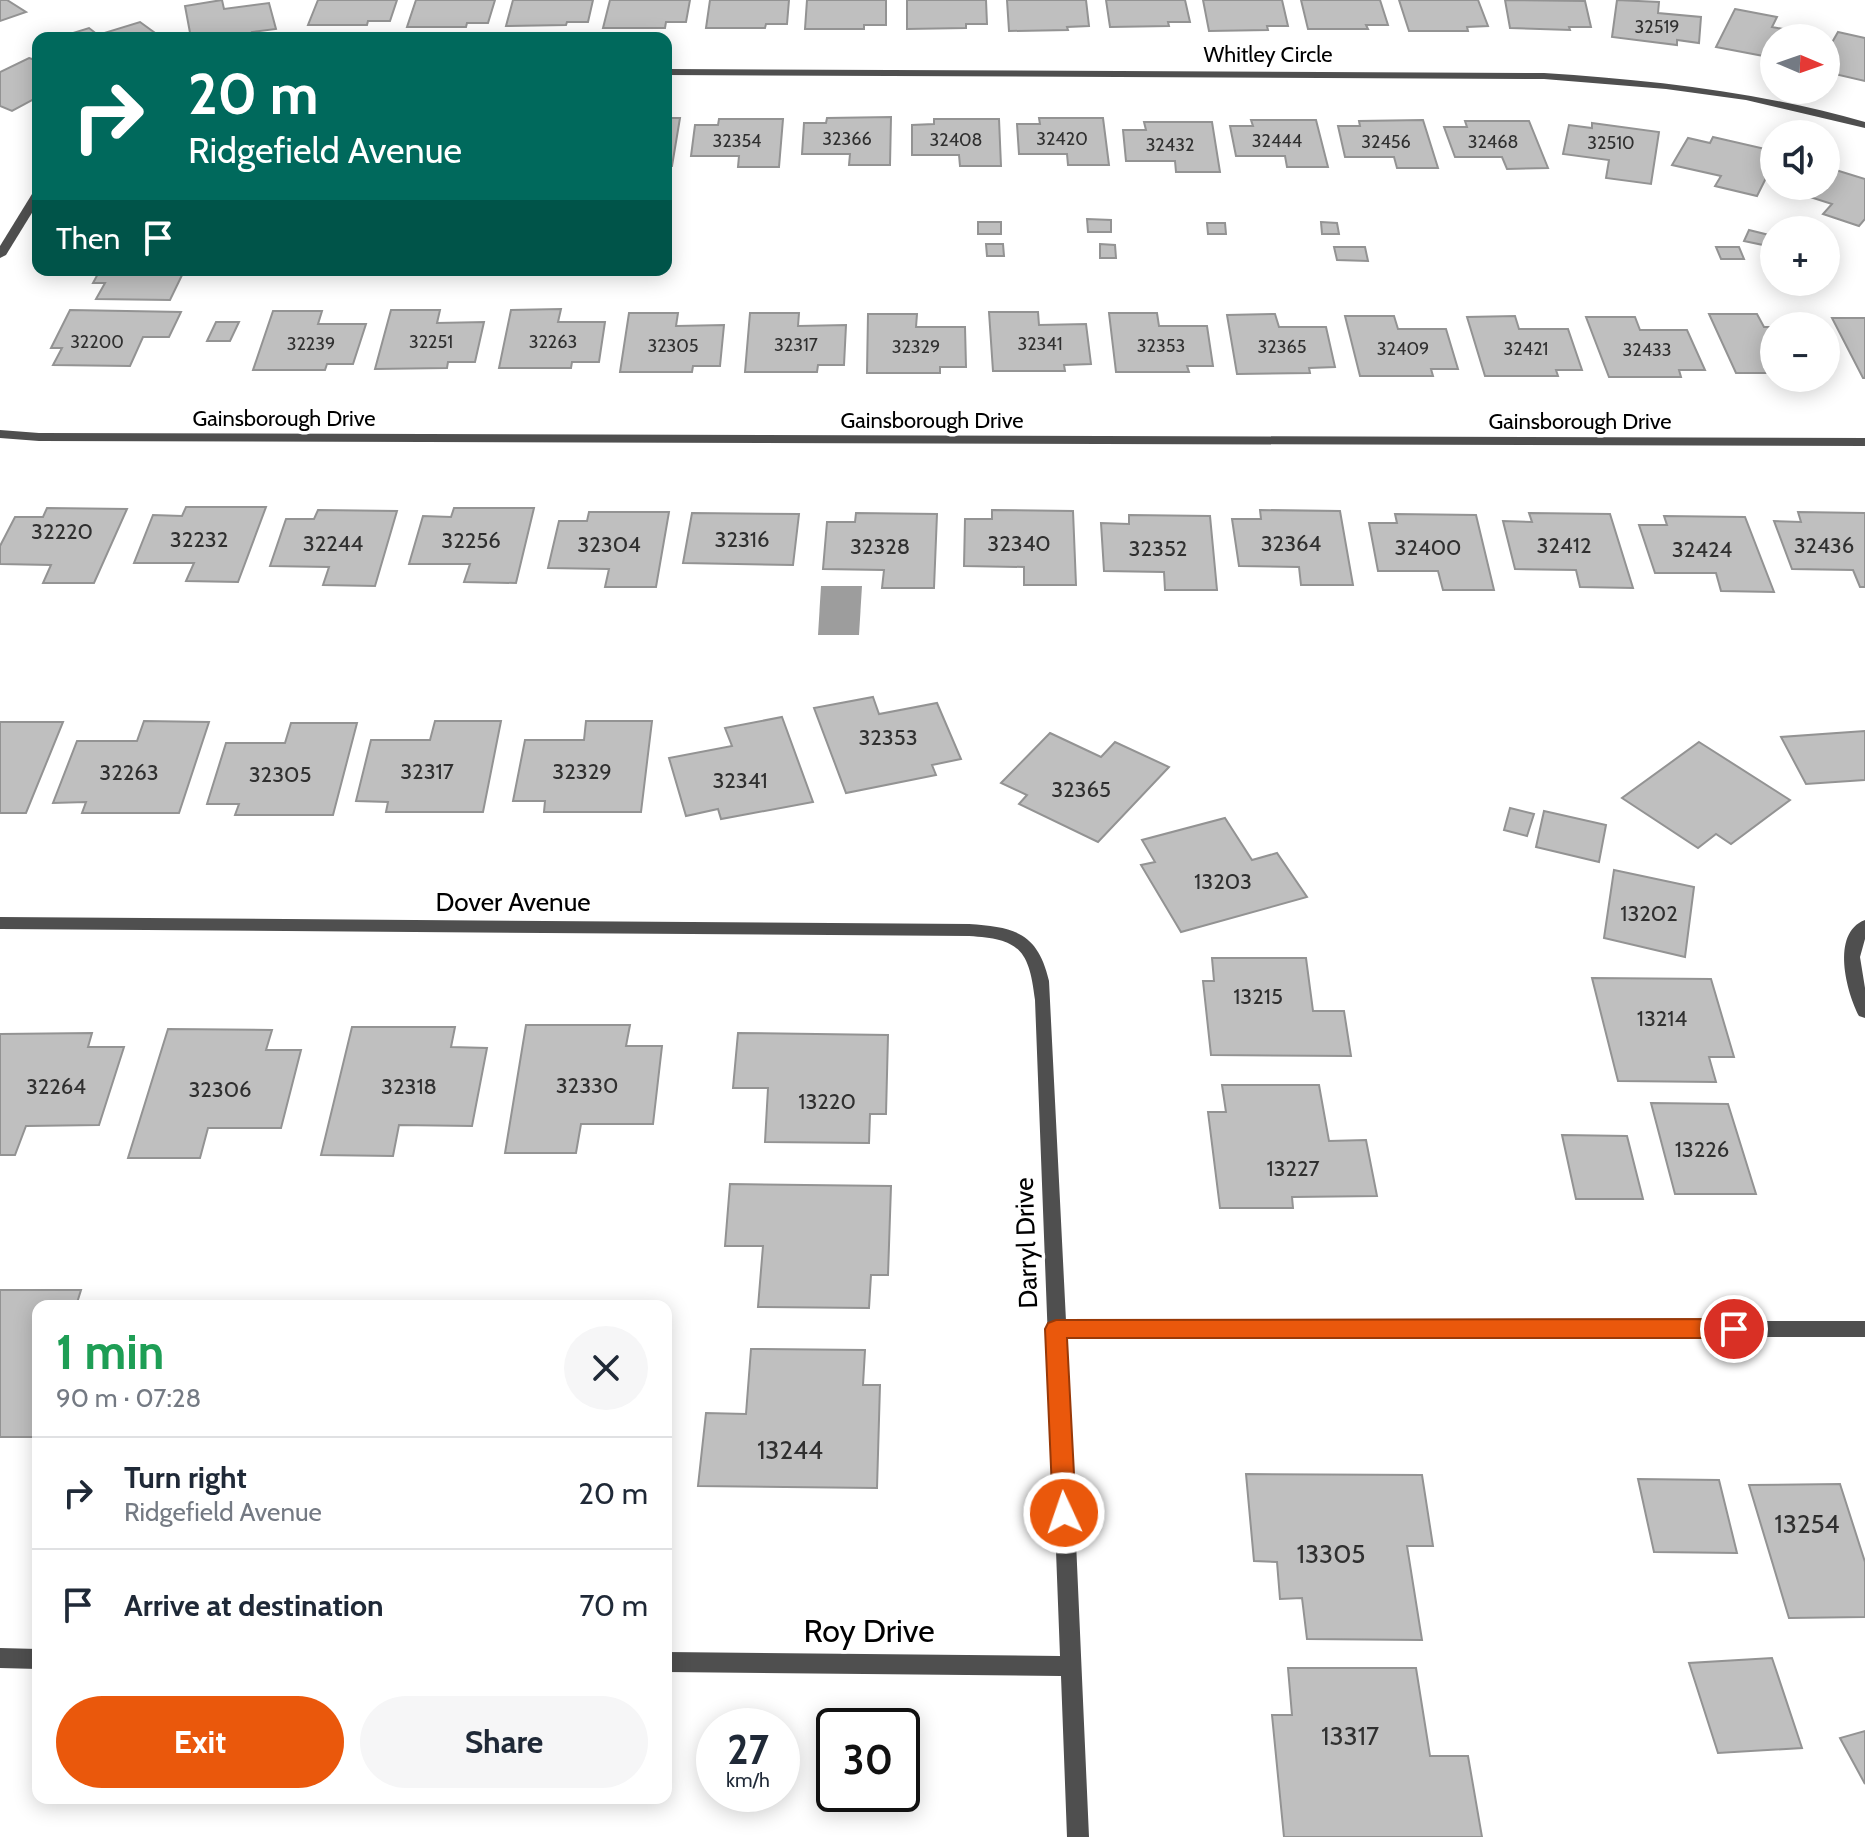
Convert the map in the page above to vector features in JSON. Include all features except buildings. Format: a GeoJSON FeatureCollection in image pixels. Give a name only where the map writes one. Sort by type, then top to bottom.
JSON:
{"type":"FeatureCollection","features":[{"type":"Feature","properties":{"kind":"street","name":"Whitley Circle"},"geometry":{"type":"LineString","coordinates":[[672,72],[1544,76],[1628,81],[1731,93],[1792,104],[1865,125]]}},
{"type":"Feature","properties":{"kind":"street"},"geometry":{"type":"LineString","coordinates":[[0,255],[32,204]]}},
{"type":"Feature","properties":{"kind":"street","name":"Gainsborough Drive"},"geometry":{"type":"LineString","coordinates":[[0,434],[39,437],[1865,442]]}},
{"type":"Feature","properties":{"kind":"street","name":"Dover Avenue"},"geometry":{"type":"LineString","coordinates":[[0,923],[969,930],[1001,931],[1023,940]]}},
{"type":"Feature","properties":{"kind":"street"},"geometry":{"type":"LineString","coordinates":[[1864,926],[1853,944],[1850,969],[1865,1012]]}},
{"type":"Feature","properties":{"kind":"street","name":"Darryl Drive"},"geometry":{"type":"LineString","coordinates":[[1023,940],[1036,956],[1041,974],[1078,1837]]}},
{"type":"Feature","properties":{"kind":"street"},"geometry":{"type":"LineString","coordinates":[[1056,1329],[1865,1329]]}},
{"type":"Feature","properties":{"kind":"street"},"geometry":{"type":"LineString","coordinates":[[0,1658],[32,1659]]}},
{"type":"Feature","properties":{"kind":"street","name":"Roy Drive"},"geometry":{"type":"LineString","coordinates":[[672,1662],[1071,1666]]}},
{"type":"Feature","properties":{"kind":"shaded area"},"geometry":{"type":"Polygon","coordinates":[[[821,586],[862,586],[859,635],[818,635],[821,586]]]}},
{"type":"Feature","properties":{"kind":"route"},"geometry":{"type":"LineString","coordinates":[[1064,1513],[1056,1329],[1734,1329]]}}]}
